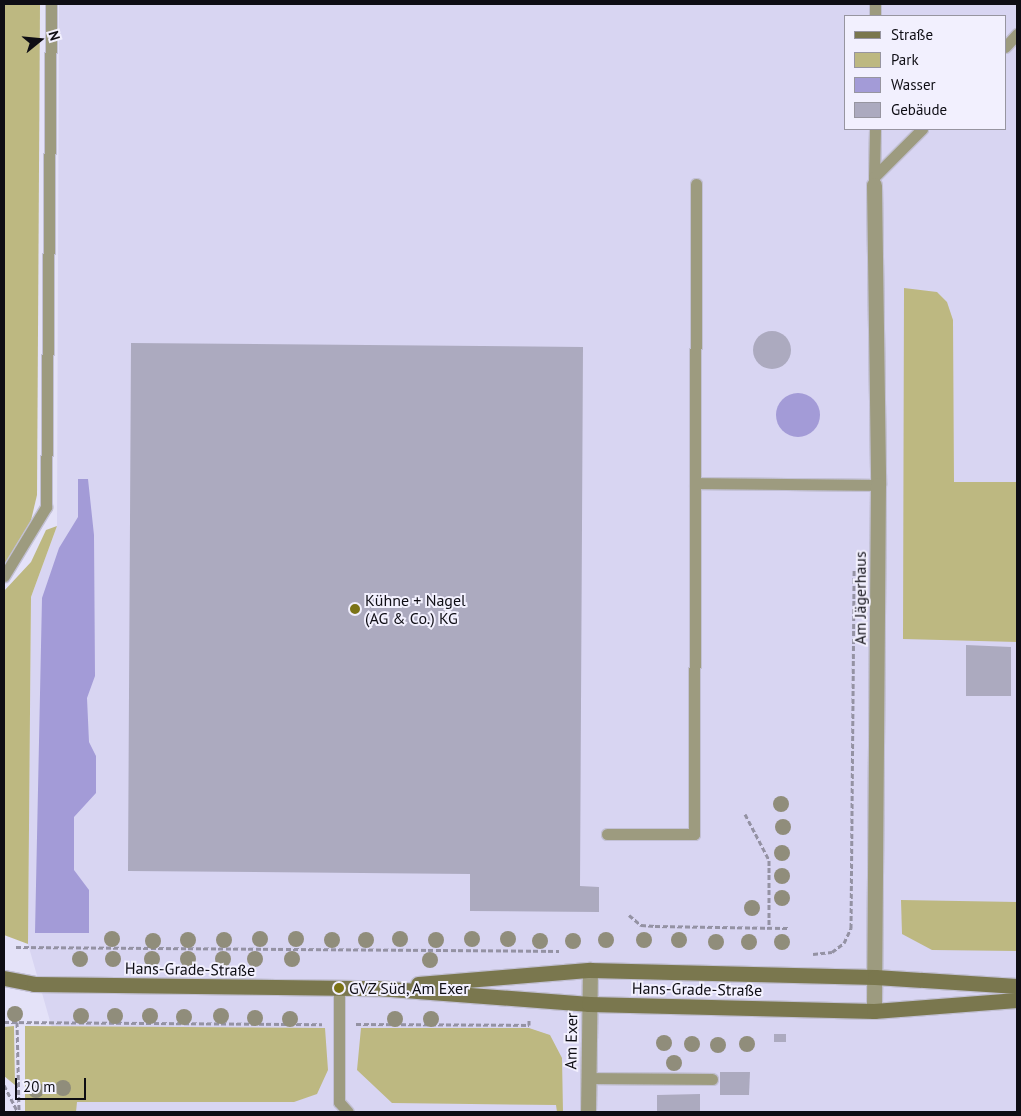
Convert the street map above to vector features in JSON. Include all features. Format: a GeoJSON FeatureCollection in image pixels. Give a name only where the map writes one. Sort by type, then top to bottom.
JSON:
{"type":"FeatureCollection","features":[{"type":"Feature","properties":{"kind":"street","name":"Am Jägerhaus"},"geometry":{"type":"LineString","coordinates":[[874,181],[878,485],[874,1011]]}},
{"type":"Feature","properties":{"kind":"street","name":"Hans-Grade-Straße"},"geometry":{"type":"LineString","coordinates":[[377,988],[590,970],[875,977],[1017,986]]}},
{"type":"Feature","properties":{"kind":"street","name":"Am Exer"},"geometry":{"type":"LineString","coordinates":[[588,1112],[590,970]]}},
{"type":"Feature","properties":{"kind":"street","name":"Hans-Grade-Straße"},"geometry":{"type":"LineString","coordinates":[[4,978],[34,984],[377,988],[589,1004],[874,1011],[1017,1000]]}},
{"type":"Feature","properties":{"kind":"lane"},"geometry":{"type":"LineString","coordinates":[[4,576],[46,507],[51,4]]}},
{"type":"Feature","properties":{"kind":"lane"},"geometry":{"type":"LineString","coordinates":[[1006,46],[1017,34]]}},
{"type":"Feature","properties":{"kind":"lane"},"geometry":{"type":"LineString","coordinates":[[874,181],[875,130]]}},
{"type":"Feature","properties":{"kind":"lane"},"geometry":{"type":"LineString","coordinates":[[874,181],[921,130]]}},
{"type":"Feature","properties":{"kind":"lane"},"geometry":{"type":"LineString","coordinates":[[607,834],[694,834],[696,184]]}},
{"type":"Feature","properties":{"kind":"lane"},"geometry":{"type":"LineString","coordinates":[[694,483],[878,485]]}},
{"type":"Feature","properties":{"kind":"lane"},"geometry":{"type":"LineString","coordinates":[[339,988],[341,1024],[339,1102],[348,1112]]}},
{"type":"Feature","properties":{"kind":"lane"},"geometry":{"type":"LineString","coordinates":[[589,1078],[712,1079]]}},
{"type":"Feature","properties":{"kind":"path"},"geometry":{"type":"LineString","coordinates":[[806,954],[832,952],[844,943],[851,928],[854,569]]}},
{"type":"Feature","properties":{"kind":"path"},"geometry":{"type":"LineString","coordinates":[[745,814],[769,860],[769,928]]}},
{"type":"Feature","properties":{"kind":"path"},"geometry":{"type":"LineString","coordinates":[[629,915],[641,925],[789,928]]}},
{"type":"Feature","properties":{"kind":"path"},"geometry":{"type":"LineString","coordinates":[[16,947],[564,951]]}},
{"type":"Feature","properties":{"kind":"path"},"geometry":{"type":"LineString","coordinates":[[4,1022],[529,1024]]}},
{"type":"Feature","properties":{"kind":"path"},"geometry":{"type":"LineString","coordinates":[[17,1022],[18,1112]]}},
{"type":"Feature","properties":{"kind":"path"},"geometry":{"type":"LineString","coordinates":[[4,1085],[18,1112]]}},
{"type":"Feature","properties":{"kind":"shaded area"},"geometry":{"type":"Polygon","coordinates":[[[59,4],[1017,4],[1017,1112],[76,1112],[28,944],[31,597],[57,526],[59,4]]]}},
{"type":"Feature","properties":{"kind":"green space"},"geometry":{"type":"Polygon","coordinates":[[[4,4],[40,4],[37,495],[28,533],[4,567],[4,4]]]}},
{"type":"Feature","properties":{"kind":"green space"},"geometry":{"type":"Polygon","coordinates":[[[904,288],[937,292],[947,302],[953,320],[954,482],[1017,482],[1017,642],[903,639],[904,288]]]}},
{"type":"Feature","properties":{"kind":"green space"},"geometry":{"type":"Polygon","coordinates":[[[57,526],[31,597],[28,944],[4,935],[4,591],[31,562],[46,530],[57,526]]]}},
{"type":"Feature","properties":{"kind":"green space"},"geometry":{"type":"Polygon","coordinates":[[[901,900],[1017,902],[1017,951],[932,950],[902,934],[901,900]]]}},
{"type":"Feature","properties":{"kind":"green space"},"geometry":{"type":"Polygon","coordinates":[[[14,1026],[15,1085],[4,1076],[4,1027],[14,1026]]]}},
{"type":"Feature","properties":{"kind":"green space"},"geometry":{"type":"Polygon","coordinates":[[[25,1026],[325,1028],[328,1070],[317,1094],[294,1102],[77,1102],[76,1112],[25,1112],[25,1026]]]}},
{"type":"Feature","properties":{"kind":"green space"},"geometry":{"type":"Polygon","coordinates":[[[361,1028],[529,1028],[550,1035],[562,1058],[563,1112],[557,1112],[556,1105],[392,1103],[357,1070],[361,1028]]]}},
{"type":"Feature","properties":{"kind":"water"},"geometry":{"type":"Polygon","coordinates":[[[802,393],[814,399],[819,406],[819,424],[814,431],[807,436],[794,437],[786,434],[779,427],[776,411],[779,403],[786,396],[802,393]]]}},
{"type":"Feature","properties":{"kind":"water"},"geometry":{"type":"Polygon","coordinates":[[[78,479],[88,479],[94,535],[95,676],[87,698],[89,742],[96,756],[96,793],[74,817],[74,870],[89,890],[89,933],[35,933],[42,598],[59,548],[78,517],[78,479]]]}},
{"type":"Feature","properties":{"kind":"building"},"geometry":{"type":"Polygon","coordinates":[[[772,331],[786,336],[791,350],[786,364],[772,369],[758,364],[753,350],[758,336],[772,331]]]}},
{"type":"Feature","properties":{"kind":"building","name":"Kühne + Nagel (AG & Co.) KG"},"geometry":{"type":"Polygon","coordinates":[[[131,343],[583,347],[580,886],[599,887],[599,912],[470,911],[470,874],[128,871],[131,343]]]}},
{"type":"Feature","properties":{"kind":"building"},"geometry":{"type":"Polygon","coordinates":[[[966,645],[1011,647],[1011,696],[966,696],[966,645]]]}},
{"type":"Feature","properties":{"kind":"building"},"geometry":{"type":"Polygon","coordinates":[[[774,1034],[786,1034],[786,1042],[774,1042],[774,1034]]]}},
{"type":"Feature","properties":{"kind":"building"},"geometry":{"type":"Polygon","coordinates":[[[720,1072],[750,1072],[749,1095],[720,1095],[720,1072]]]}},
{"type":"Feature","properties":{"kind":"building"},"geometry":{"type":"Polygon","coordinates":[[[700,1094],[700,1112],[657,1112],[657,1095],[700,1094]]]}},
{"type":"Feature","properties":{"kind":"place","name":"Kühne + Nagel (AG & Co.) KG"},"geometry":{"type":"Point","coordinates":[355,609]}},
{"type":"Feature","properties":{"kind":"place","name":"GVZ Süd, Am Exer"},"geometry":{"type":"Point","coordinates":[339,988]}}]}
